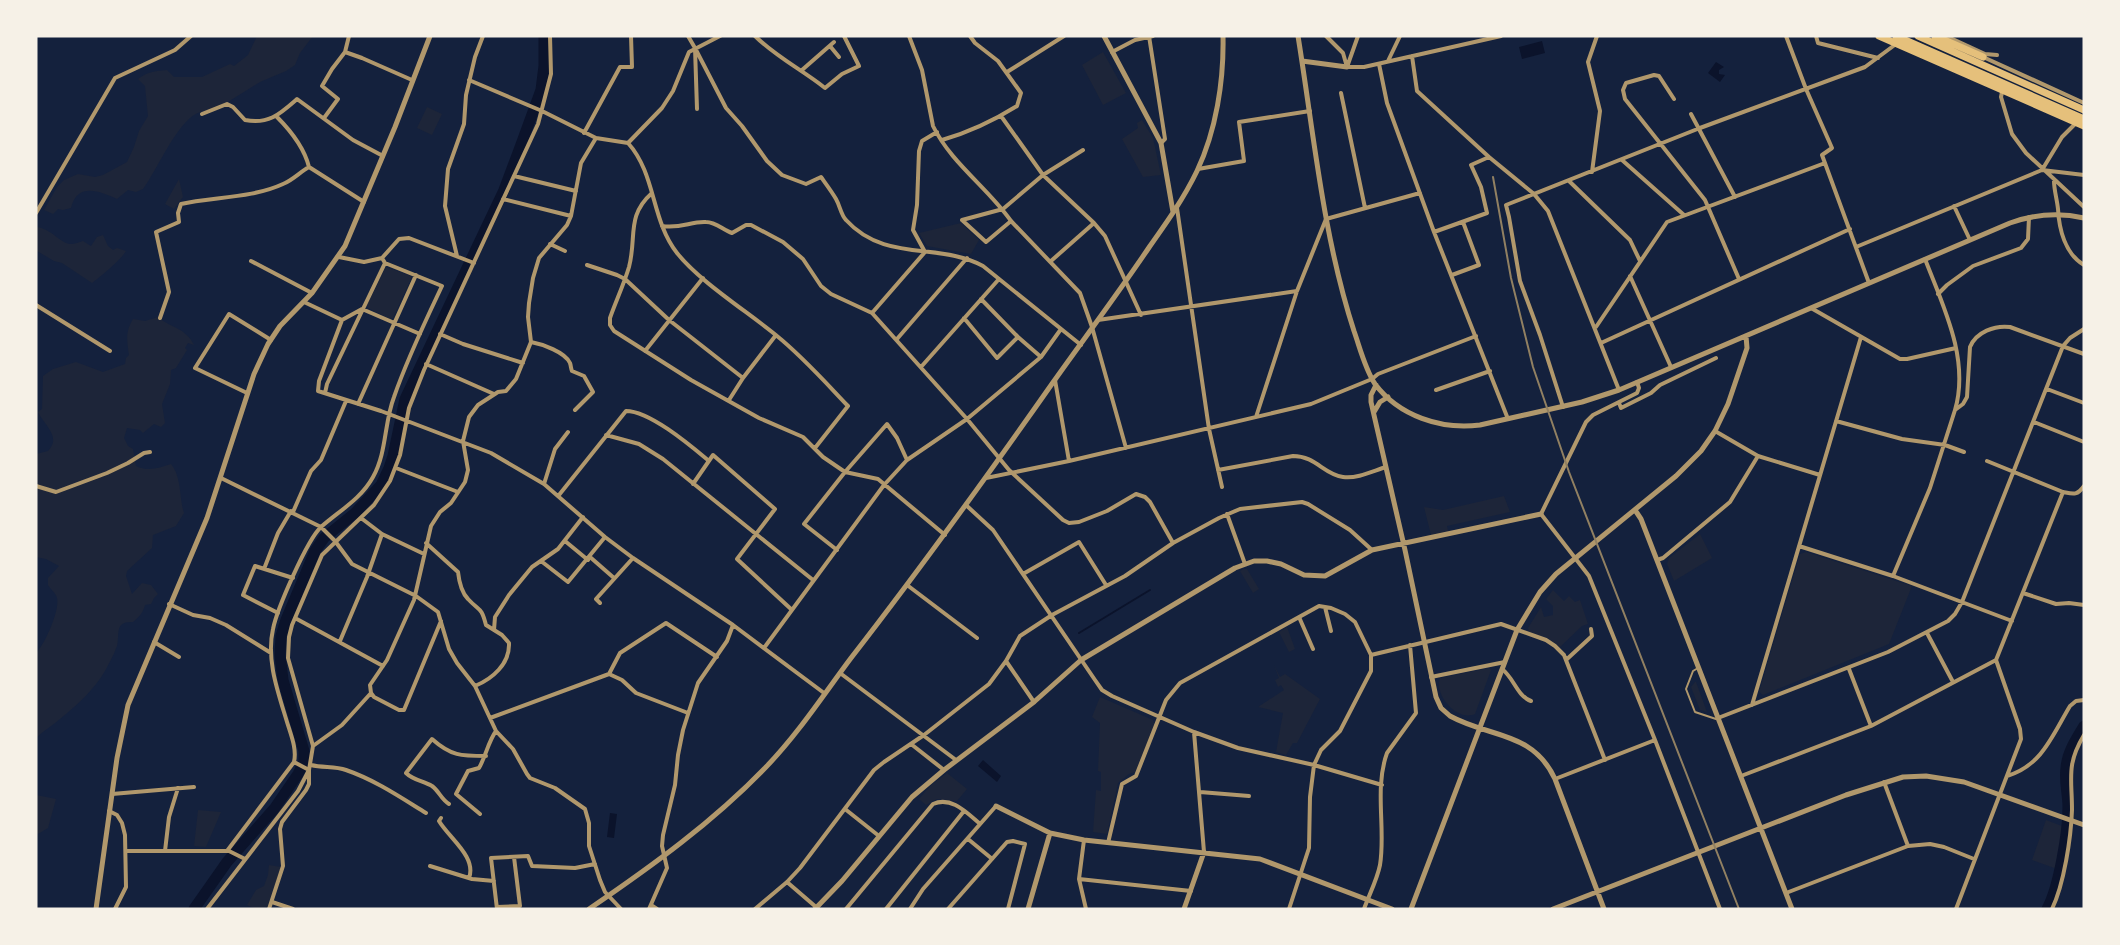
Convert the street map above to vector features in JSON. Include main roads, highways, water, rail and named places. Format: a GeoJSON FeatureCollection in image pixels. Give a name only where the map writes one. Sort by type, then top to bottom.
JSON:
{"type":"FeatureCollection","features":[{"type":"Feature","properties":{"kind":"highway"},"geometry":{"type":"LineString","coordinates":[[1879,36],[1896,40],[2084,117]]}},
{"type":"Feature","properties":{"kind":"highway"},"geometry":{"type":"LineString","coordinates":[[1918,36],[2084,110]]}},
{"type":"Feature","properties":{"kind":"highway"},"geometry":{"type":"LineString","coordinates":[[1935,36],[1984,55]]}},
{"type":"Feature","properties":{"kind":"highway"},"geometry":{"type":"LineString","coordinates":[[1896,40],[2002,92],[2080,124]]}},
{"type":"Feature","properties":{"kind":"waterway"},"geometry":{"type":"LineString","coordinates":[[194,909],[227,862],[274,809],[304,762],[304,751],[283,680],[280,655],[281,636],[286,620],[315,551],[324,538],[355,513],[381,485],[389,468],[405,399],[504,190],[541,90],[544,66],[544,36]]}},
{"type":"Feature","properties":{"kind":"waterway"},"geometry":{"type":"LineString","coordinates":[[1079,633],[1150,590]]}},
{"type":"Feature","properties":{"kind":"waterway"},"geometry":{"type":"LineString","coordinates":[[2047,909],[2059,874],[2065,844],[2068,818],[2065,778],[2068,757],[2084,726]]}},
{"type":"Feature","properties":{"kind":"railway"},"geometry":{"type":"LineString","coordinates":[[1493,177],[1511,278],[1533,367],[1569,472],[1739,909]]}}]}
